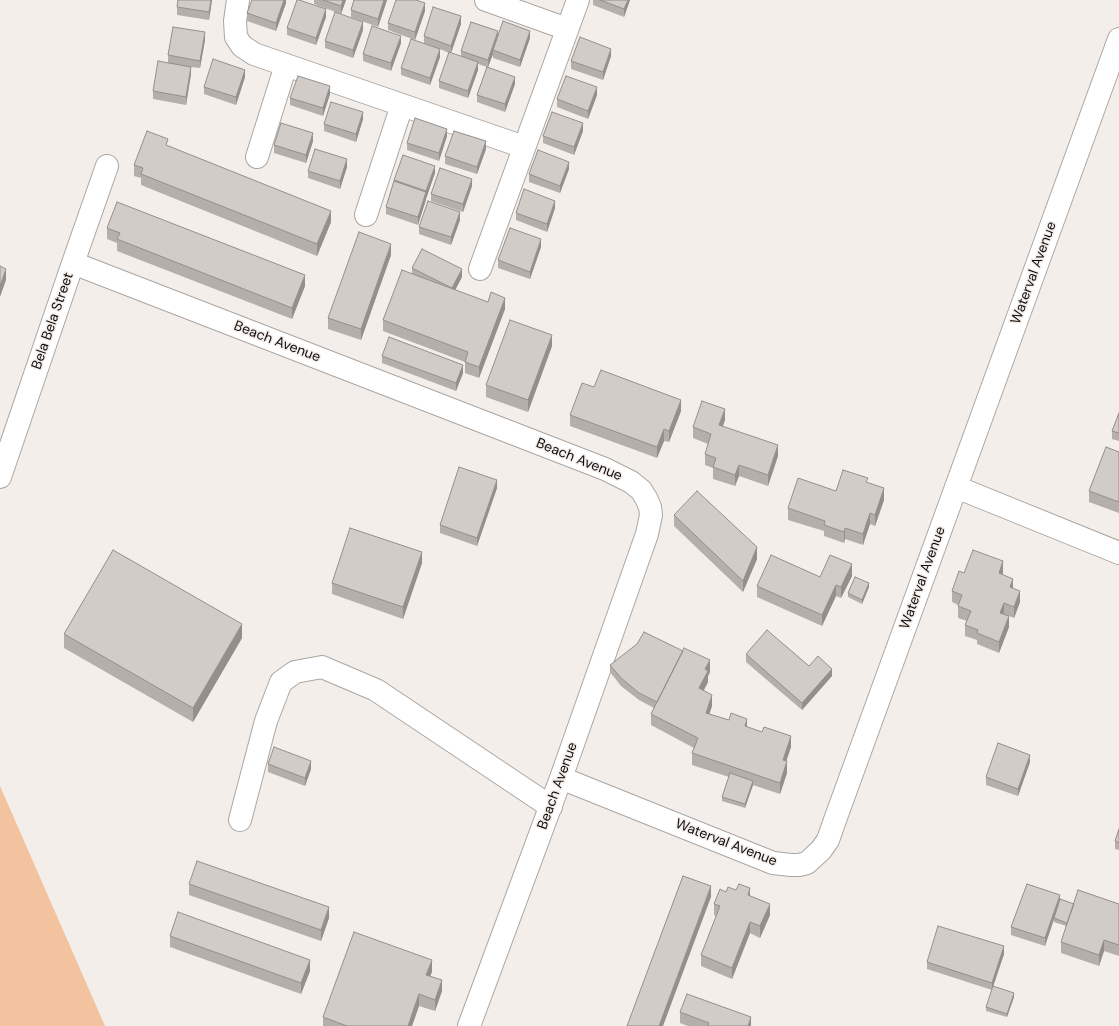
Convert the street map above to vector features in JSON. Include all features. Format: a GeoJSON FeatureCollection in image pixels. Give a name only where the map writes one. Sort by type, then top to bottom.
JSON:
{"type":"FeatureCollection","features":[{"type":"Feature","properties":{"kind":"street"},"geometry":{"type":"LineString","coordinates":[[238,0],[235,21],[236,37],[242,46],[254,54],[524,147]]}},
{"type":"Feature","properties":{"kind":"street"},"geometry":{"type":"LineString","coordinates":[[486,0],[567,29]]}},
{"type":"Feature","properties":{"kind":"street"},"geometry":{"type":"LineString","coordinates":[[480,269],[578,0]]}},
{"type":"Feature","properties":{"kind":"street","name":"Waterval Avenue"},"geometry":{"type":"LineString","coordinates":[[561,778],[773,863],[798,865],[807,863],[821,850],[828,840],[1119,39]]}},
{"type":"Feature","properties":{"kind":"street"},"geometry":{"type":"LineString","coordinates":[[257,157],[286,65]]}},
{"type":"Feature","properties":{"kind":"street"},"geometry":{"type":"LineString","coordinates":[[366,214],[402,105]]}},
{"type":"Feature","properties":{"kind":"street","name":"Bela Bela Street"},"geometry":{"type":"LineString","coordinates":[[0,477],[4,453],[107,166]]}},
{"type":"Feature","properties":{"kind":"street","name":"Beach Avenue"},"geometry":{"type":"LineString","coordinates":[[73,263],[605,469],[631,482],[641,490],[650,507],[651,514],[647,534],[561,778],[469,1026]]}},
{"type":"Feature","properties":{"kind":"street"},"geometry":{"type":"LineString","coordinates":[[956,486],[1119,553]]}},
{"type":"Feature","properties":{"kind":"street"},"geometry":{"type":"LineString","coordinates":[[240,820],[266,720],[281,682],[294,672],[322,667],[376,690],[550,806]]}},
{"type":"Feature","properties":{"kind":"shaded area"},"geometry":{"type":"Polygon","coordinates":[[[0,786],[105,1026],[0,1026],[0,786]]]}},
{"type":"Feature","properties":{"kind":"building"},"geometry":{"type":"Polygon","coordinates":[[[178,0],[211,0],[209,12],[177,7],[178,0]]]}},
{"type":"Feature","properties":{"kind":"building"},"geometry":{"type":"Polygon","coordinates":[[[252,0],[284,0],[276,23],[247,13],[252,0]]]}},
{"type":"Feature","properties":{"kind":"building"},"geometry":{"type":"Polygon","coordinates":[[[297,0],[326,9],[316,38],[287,28],[297,0]]]}},
{"type":"Feature","properties":{"kind":"building"},"geometry":{"type":"Polygon","coordinates":[[[323,0],[343,0],[341,6],[323,0]]]}},
{"type":"Feature","properties":{"kind":"building"},"geometry":{"type":"Polygon","coordinates":[[[354,0],[384,0],[378,19],[351,10],[354,0]]]}},
{"type":"Feature","properties":{"kind":"building"},"geometry":{"type":"Polygon","coordinates":[[[396,0],[416,0],[425,3],[415,32],[388,23],[396,0]]]}},
{"type":"Feature","properties":{"kind":"building"},"geometry":{"type":"Polygon","coordinates":[[[600,0],[628,0],[624,9],[600,0]]]}},
{"type":"Feature","properties":{"kind":"building"},"geometry":{"type":"Polygon","coordinates":[[[433,7],[461,16],[451,46],[424,36],[433,7]]]}},
{"type":"Feature","properties":{"kind":"building"},"geometry":{"type":"Polygon","coordinates":[[[335,12],[363,22],[353,50],[325,41],[335,12]]]}},
{"type":"Feature","properties":{"kind":"building"},"geometry":{"type":"Polygon","coordinates":[[[503,21],[530,31],[520,60],[493,50],[503,21]]]}},
{"type":"Feature","properties":{"kind":"building"},"geometry":{"type":"Polygon","coordinates":[[[471,22],[498,31],[488,60],[461,51],[471,22]]]}},
{"type":"Feature","properties":{"kind":"building"},"geometry":{"type":"Polygon","coordinates":[[[372,26],[401,36],[391,63],[363,54],[372,26]]]}},
{"type":"Feature","properties":{"kind":"building"},"geometry":{"type":"Polygon","coordinates":[[[173,27],[205,32],[200,61],[168,55],[173,27]]]}},
{"type":"Feature","properties":{"kind":"building"},"geometry":{"type":"Polygon","coordinates":[[[580,37],[611,49],[603,72],[571,61],[580,37]]]}},
{"type":"Feature","properties":{"kind":"building"},"geometry":{"type":"Polygon","coordinates":[[[411,39],[440,49],[430,78],[401,68],[411,39]]]}},
{"type":"Feature","properties":{"kind":"building"},"geometry":{"type":"Polygon","coordinates":[[[449,52],[478,62],[468,91],[439,81],[449,52]]]}},
{"type":"Feature","properties":{"kind":"building"},"geometry":{"type":"Polygon","coordinates":[[[213,59],[245,70],[236,97],[204,87],[213,59]]]}},
{"type":"Feature","properties":{"kind":"building"},"geometry":{"type":"Polygon","coordinates":[[[158,61],[191,67],[186,97],[153,91],[158,61]]]}},
{"type":"Feature","properties":{"kind":"building"},"geometry":{"type":"Polygon","coordinates":[[[487,67],[515,77],[505,104],[477,95],[487,67]]]}},
{"type":"Feature","properties":{"kind":"building"},"geometry":{"type":"Polygon","coordinates":[[[298,76],[330,86],[323,108],[290,98],[298,76]]]}},
{"type":"Feature","properties":{"kind":"building"},"geometry":{"type":"Polygon","coordinates":[[[566,76],[597,87],[588,111],[557,99],[566,76]]]}},
{"type":"Feature","properties":{"kind":"building"},"geometry":{"type":"Polygon","coordinates":[[[331,102],[363,112],[356,134],[324,124],[331,102]]]}},
{"type":"Feature","properties":{"kind":"building"},"geometry":{"type":"Polygon","coordinates":[[[552,112],[583,123],[574,147],[543,136],[552,112]]]}},
{"type":"Feature","properties":{"kind":"building"},"geometry":{"type":"Polygon","coordinates":[[[415,118],[447,129],[439,153],[407,143],[415,118]]]}},
{"type":"Feature","properties":{"kind":"building"},"geometry":{"type":"Polygon","coordinates":[[[281,123],[313,133],[306,155],[274,145],[281,123]]]}},
{"type":"Feature","properties":{"kind":"building"},"geometry":{"type":"Polygon","coordinates":[[[147,131],[168,139],[166,145],[331,211],[317,244],[141,174],[143,168],[134,165],[147,131]]]}},
{"type":"Feature","properties":{"kind":"building"},"geometry":{"type":"Polygon","coordinates":[[[454,131],[486,141],[477,167],[445,156],[454,131]]]}},
{"type":"Feature","properties":{"kind":"building"},"geometry":{"type":"Polygon","coordinates":[[[315,149],[347,159],[340,181],[308,171],[315,149]]]}},
{"type":"Feature","properties":{"kind":"building"},"geometry":{"type":"Polygon","coordinates":[[[538,150],[569,162],[560,186],[529,174],[538,150]]]}},
{"type":"Feature","properties":{"kind":"building"},"geometry":{"type":"Polygon","coordinates":[[[403,155],[435,166],[426,191],[394,180],[403,155]]]}},
{"type":"Feature","properties":{"kind":"building"},"geometry":{"type":"Polygon","coordinates":[[[440,168],[472,179],[463,204],[431,194],[440,168]]]}},
{"type":"Feature","properties":{"kind":"building"},"geometry":{"type":"Polygon","coordinates":[[[394,181],[426,192],[418,217],[386,207],[394,181]]]}},
{"type":"Feature","properties":{"kind":"building"},"geometry":{"type":"Polygon","coordinates":[[[524,189],[555,201],[547,224],[516,213],[524,189]]]}},
{"type":"Feature","properties":{"kind":"building"},"geometry":{"type":"Polygon","coordinates":[[[428,201],[460,212],[451,237],[419,227],[428,201]]]}},
{"type":"Feature","properties":{"kind":"building"},"geometry":{"type":"Polygon","coordinates":[[[117,202],[305,275],[292,308],[117,239],[120,233],[107,228],[117,202]]]}},
{"type":"Feature","properties":{"kind":"building"},"geometry":{"type":"Polygon","coordinates":[[[510,228],[541,239],[530,272],[498,260],[510,228]]]}},
{"type":"Feature","properties":{"kind":"building"},"geometry":{"type":"Polygon","coordinates":[[[359,232],[391,244],[361,329],[328,318],[359,232]]]}},
{"type":"Feature","properties":{"kind":"building"},"geometry":{"type":"Polygon","coordinates":[[[422,249],[462,269],[452,288],[412,268],[422,249]]]}},
{"type":"Feature","properties":{"kind":"building"},"geometry":{"type":"Polygon","coordinates":[[[0,266],[6,269],[0,286],[0,266]]]}},
{"type":"Feature","properties":{"kind":"building"},"geometry":{"type":"Polygon","coordinates":[[[402,270],[488,302],[491,292],[505,298],[479,367],[465,362],[468,352],[383,320],[402,270]]]}},
{"type":"Feature","properties":{"kind":"building"},"geometry":{"type":"Polygon","coordinates":[[[510,320],[552,335],[528,400],[486,385],[510,320]]]}},
{"type":"Feature","properties":{"kind":"building"},"geometry":{"type":"Polygon","coordinates":[[[389,337],[463,365],[456,383],[382,356],[389,337]]]}},
{"type":"Feature","properties":{"kind":"building"},"geometry":{"type":"Polygon","coordinates":[[[601,370],[681,400],[669,431],[664,429],[657,447],[570,415],[582,383],[594,387],[601,370]]]}},
{"type":"Feature","properties":{"kind":"building"},"geometry":{"type":"Polygon","coordinates":[[[702,401],[725,409],[719,425],[778,445],[768,475],[739,465],[735,475],[713,467],[716,458],[705,454],[711,434],[693,427],[702,401]]]}},
{"type":"Feature","properties":{"kind":"building"},"geometry":{"type":"Polygon","coordinates":[[[1119,413],[1119,433],[1112,431],[1119,413]]]}},
{"type":"Feature","properties":{"kind":"building"},"geometry":{"type":"Polygon","coordinates":[[[1106,447],[1119,452],[1119,502],[1089,491],[1106,447]]]}},
{"type":"Feature","properties":{"kind":"building"},"geometry":{"type":"Polygon","coordinates":[[[459,467],[497,480],[477,538],[440,525],[459,467]]]}},
{"type":"Feature","properties":{"kind":"building"},"geometry":{"type":"Polygon","coordinates":[[[843,470],[868,478],[866,482],[884,488],[875,515],[870,513],[863,534],[845,528],[844,532],[824,525],[825,521],[788,508],[798,478],[836,491],[843,470]]]}},
{"type":"Feature","properties":{"kind":"building"},"geometry":{"type":"Polygon","coordinates":[[[697,491],[757,547],[743,581],[674,515],[697,491]]]}},
{"type":"Feature","properties":{"kind":"building"},"geometry":{"type":"Polygon","coordinates":[[[350,528],[422,552],[403,607],[332,583],[350,528]]]}},
{"type":"Feature","properties":{"kind":"building"},"geometry":{"type":"Polygon","coordinates":[[[113,550],[242,624],[193,708],[64,634],[113,550]]]}},
{"type":"Feature","properties":{"kind":"building"},"geometry":{"type":"Polygon","coordinates":[[[973,550],[1003,561],[999,573],[1013,579],[1010,587],[1020,591],[1014,607],[1004,603],[1000,613],[1009,616],[999,642],[977,633],[978,630],[965,625],[971,611],[958,606],[962,595],[952,591],[959,571],[964,573],[973,550]]]}},
{"type":"Feature","properties":{"kind":"building"},"geometry":{"type":"Polygon","coordinates":[[[771,555],[820,577],[830,555],[852,564],[841,587],[836,585],[822,615],[757,586],[771,555]]]}},
{"type":"Feature","properties":{"kind":"building"},"geometry":{"type":"Polygon","coordinates":[[[855,577],[869,583],[862,600],[848,593],[855,577]]]}},
{"type":"Feature","properties":{"kind":"building"},"geometry":{"type":"Polygon","coordinates":[[[767,630],[809,666],[818,656],[832,669],[802,703],[746,654],[767,630]]]}},
{"type":"Feature","properties":{"kind":"building"},"geometry":{"type":"Polygon","coordinates":[[[644,632],[683,651],[657,702],[639,693],[621,678],[610,665],[637,644],[644,632]]]}},
{"type":"Feature","properties":{"kind":"building"},"geometry":{"type":"Polygon","coordinates":[[[684,648],[710,660],[705,669],[708,671],[699,688],[712,695],[706,713],[729,720],[731,713],[747,719],[745,726],[762,732],[764,727],[791,736],[783,760],[787,761],[780,783],[692,753],[698,738],[651,714],[684,648]]]}},
{"type":"Feature","properties":{"kind":"building"},"geometry":{"type":"Polygon","coordinates":[[[998,743],[1030,755],[1018,789],[986,777],[998,743]]]}},
{"type":"Feature","properties":{"kind":"building"},"geometry":{"type":"Polygon","coordinates":[[[274,747],[311,761],[305,778],[268,764],[274,747]]]}},
{"type":"Feature","properties":{"kind":"building"},"geometry":{"type":"Polygon","coordinates":[[[730,773],[753,781],[745,804],[722,797],[730,773]]]}},
{"type":"Feature","properties":{"kind":"building"},"geometry":{"type":"Polygon","coordinates":[[[1119,829],[1119,843],[1115,841],[1119,829]]]}},
{"type":"Feature","properties":{"kind":"building"},"geometry":{"type":"Polygon","coordinates":[[[197,861],[329,907],[321,930],[189,884],[197,861]]]}},
{"type":"Feature","properties":{"kind":"building"},"geometry":{"type":"Polygon","coordinates":[[[683,876],[711,886],[659,1026],[627,1026],[683,876]]]}},
{"type":"Feature","properties":{"kind":"building"},"geometry":{"type":"Polygon","coordinates":[[[739,884],[750,888],[748,895],[770,904],[760,926],[750,922],[732,968],[701,955],[720,906],[714,904],[720,889],[726,892],[728,887],[736,890],[739,884]]]}},
{"type":"Feature","properties":{"kind":"building"},"geometry":{"type":"Polygon","coordinates":[[[1027,884],[1060,895],[1045,938],[1011,927],[1027,884]]]}},
{"type":"Feature","properties":{"kind":"building"},"geometry":{"type":"Polygon","coordinates":[[[1078,890],[1119,904],[1119,945],[1104,940],[1099,955],[1061,942],[1078,890]]]}},
{"type":"Feature","properties":{"kind":"building"},"geometry":{"type":"Polygon","coordinates":[[[1060,899],[1074,904],[1067,923],[1054,918],[1060,899]]]}},
{"type":"Feature","properties":{"kind":"building"},"geometry":{"type":"Polygon","coordinates":[[[178,912],[310,960],[301,983],[170,936],[178,912]]]}},
{"type":"Feature","properties":{"kind":"building"},"geometry":{"type":"Polygon","coordinates":[[[938,926],[1004,946],[992,983],[927,962],[938,926]]]}},
{"type":"Feature","properties":{"kind":"building"},"geometry":{"type":"Polygon","coordinates":[[[354,932],[432,960],[426,975],[442,980],[435,1000],[419,994],[408,1026],[347,1026],[323,1017],[354,932]]]}},
{"type":"Feature","properties":{"kind":"building"},"geometry":{"type":"Polygon","coordinates":[[[993,986],[1014,993],[1007,1014],[986,1007],[993,986]]]}},
{"type":"Feature","properties":{"kind":"building"},"geometry":{"type":"Polygon","coordinates":[[[687,994],[751,1017],[748,1026],[708,1026],[709,1023],[680,1012],[687,994]]]}}]}
